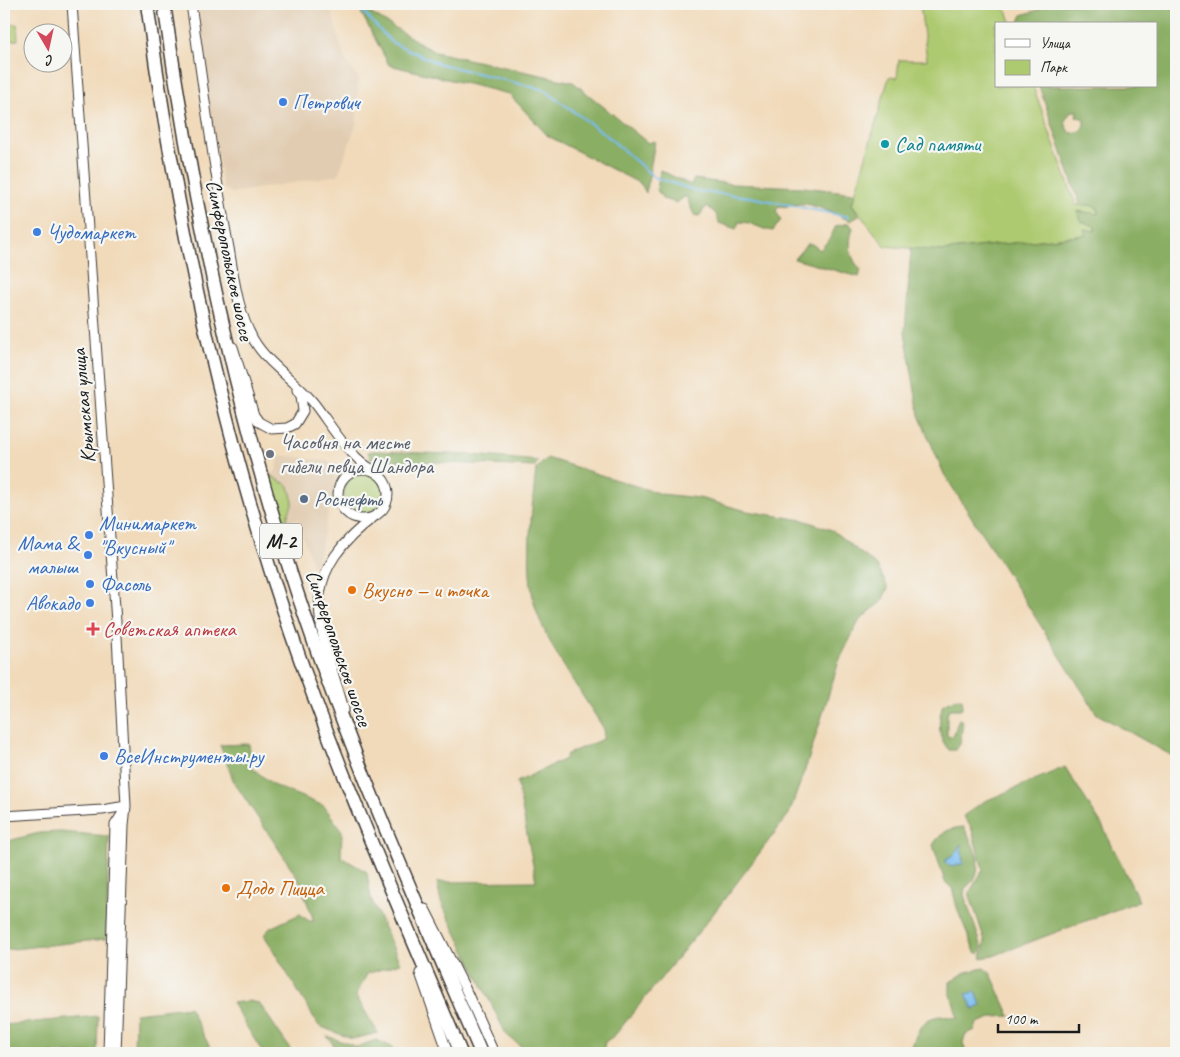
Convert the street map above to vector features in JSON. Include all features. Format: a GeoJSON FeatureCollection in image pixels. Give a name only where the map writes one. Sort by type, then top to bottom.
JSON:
{"type":"FeatureCollection","features":[{"type":"Feature","properties":{"kind":"highway","name":"Симферопольское шоссе"},"geometry":{"type":"LineString","coordinates":[[147,4],[162,112],[181,221],[207,339],[239,462],[290,630],[316,704],[371,842],[461,1053]]}},
{"type":"Feature","properties":{"kind":"highway","name":"Симферопольское шоссе"},"geometry":{"type":"LineString","coordinates":[[164,4],[179,110],[217,302],[257,461],[279,534],[307,622],[362,772],[481,1053]]}},
{"type":"Feature","properties":{"kind":"street","name":"Крымская улица"},"geometry":{"type":"LineString","coordinates":[[72,4],[118,643],[126,806],[116,1053]]}},
{"type":"Feature","properties":{"kind":"street"},"geometry":{"type":"LineString","coordinates":[[191,4],[219,199],[242,310],[254,340],[301,396],[304,404],[301,416],[295,424],[287,428],[272,429],[265,426],[254,415],[238,359],[217,302]]}},
{"type":"Feature","properties":{"kind":"street"},"geometry":{"type":"LineString","coordinates":[[289,380],[311,400],[354,456],[384,479],[389,492],[385,506],[358,529],[330,563],[322,582],[318,608],[320,628],[362,772]]}},
{"type":"Feature","properties":{"kind":"street"},"geometry":{"type":"LineString","coordinates":[[373,470],[365,468],[350,472],[340,483],[338,496],[340,503],[348,514],[361,519],[375,516]]}},
{"type":"Feature","properties":{"kind":"street"},"geometry":{"type":"LineString","coordinates":[[4,816],[102,810],[126,806]]}},
{"type":"Feature","properties":{"kind":"street"},"geometry":{"type":"LineString","coordinates":[[108,1053],[115,825],[126,806]]}},
{"type":"Feature","properties":{"kind":"street"},"geometry":{"type":"LineString","coordinates":[[390,838],[465,988],[494,1053]]}},
{"type":"Feature","properties":{"kind":"street"},"geometry":{"type":"LineString","coordinates":[[371,842],[436,1015],[448,1053]]}},
{"type":"Feature","properties":{"kind":"shaded area","name":"Петрович"},"geometry":{"type":"Polygon","coordinates":[[[198,4],[330,4],[344,58],[358,78],[357,122],[338,175],[232,193],[223,188],[205,83],[204,52],[198,4]]]}},
{"type":"Feature","properties":{"kind":"shaded area","name":"Роснефть"},"geometry":{"type":"Polygon","coordinates":[[[280,455],[330,461],[336,479],[317,564],[312,565],[298,520],[293,520],[290,527],[284,526],[269,476],[276,471],[280,455]]]}},
{"type":"Feature","properties":{"kind":"green space"},"geometry":{"type":"Polygon","coordinates":[[[920,4],[999,4],[1007,11],[1011,22],[995,22],[995,88],[1034,88],[1076,205],[1090,205],[1098,208],[1098,214],[1088,223],[1095,226],[1095,231],[1084,229],[1086,235],[941,251],[885,246],[852,204],[889,77],[897,78],[899,60],[927,60],[920,4]]]}},
{"type":"Feature","properties":{"kind":"green space"},"geometry":{"type":"Polygon","coordinates":[[[1040,4],[1164,4],[1176,10],[1176,758],[1097,714],[944,474],[919,415],[905,332],[911,248],[941,251],[1086,235],[1084,229],[1095,231],[1095,226],[1082,222],[1077,211],[1098,214],[1098,208],[1090,205],[1080,205],[1040,88],[1158,88],[1158,22],[1019,22],[1022,15],[1038,10],[1040,4]],[[1071,111],[1065,121],[1067,129],[1071,133],[1079,132],[1084,128],[1084,119],[1076,116],[1077,111],[1071,111]]]}},
{"type":"Feature","properties":{"kind":"green space"},"geometry":{"type":"Polygon","coordinates":[[[357,5],[435,52],[573,82],[648,143],[655,141],[646,193],[641,184],[548,136],[509,94],[389,65],[357,5]]]}},
{"type":"Feature","properties":{"kind":"green space"},"geometry":{"type":"Polygon","coordinates":[[[17,24],[18,40],[7,41],[6,25],[17,24]]]}},
{"type":"Feature","properties":{"kind":"green space"},"geometry":{"type":"Polygon","coordinates":[[[660,170],[691,185],[694,179],[732,184],[803,187],[855,193],[852,204],[859,215],[851,221],[812,205],[779,206],[776,211],[781,220],[773,231],[743,222],[739,222],[736,229],[719,223],[716,214],[707,206],[699,216],[694,215],[686,196],[676,203],[663,199],[657,190],[660,170]]]}},
{"type":"Feature","properties":{"kind":"green space"},"geometry":{"type":"Polygon","coordinates":[[[849,223],[853,228],[850,239],[852,255],[861,270],[859,277],[794,259],[807,244],[812,244],[820,250],[829,240],[836,226],[849,223]]]}},
{"type":"Feature","properties":{"kind":"green space"},"geometry":{"type":"Polygon","coordinates":[[[368,452],[474,455],[538,461],[534,467],[370,458],[368,452]]]}},
{"type":"Feature","properties":{"kind":"green space"},"geometry":{"type":"Polygon","coordinates":[[[547,458],[661,494],[699,498],[747,511],[803,520],[832,530],[877,566],[888,588],[882,601],[859,621],[839,661],[808,761],[789,814],[713,914],[615,1035],[605,1042],[603,1053],[528,1053],[506,1034],[441,902],[437,882],[536,881],[517,782],[565,759],[567,754],[603,739],[604,729],[565,669],[547,636],[535,606],[532,591],[529,556],[536,469],[547,458]]]}},
{"type":"Feature","properties":{"kind":"green space"},"geometry":{"type":"Polygon","coordinates":[[[368,473],[375,476],[381,482],[384,493],[383,501],[375,510],[368,513],[360,513],[353,510],[345,501],[344,489],[347,482],[356,474],[368,473]]]}},
{"type":"Feature","properties":{"kind":"green space"},"geometry":{"type":"Polygon","coordinates":[[[270,475],[289,486],[293,502],[284,526],[270,475]]]}},
{"type":"Feature","properties":{"kind":"green space"},"geometry":{"type":"Polygon","coordinates":[[[957,698],[962,699],[963,705],[961,709],[949,709],[947,715],[947,735],[949,737],[953,736],[959,719],[963,721],[960,744],[956,750],[949,750],[942,740],[940,716],[943,704],[957,698]]]}},
{"type":"Feature","properties":{"kind":"green space"},"geometry":{"type":"Polygon","coordinates":[[[249,744],[252,768],[275,786],[324,806],[342,831],[341,857],[367,872],[371,899],[400,963],[367,974],[356,996],[378,1033],[352,1039],[319,1026],[264,935],[270,928],[300,914],[309,921],[314,921],[298,878],[234,782],[220,745],[249,744]]]}},
{"type":"Feature","properties":{"kind":"green space"},"geometry":{"type":"Polygon","coordinates":[[[1065,767],[1103,827],[1139,901],[993,956],[981,958],[985,941],[969,893],[983,870],[971,827],[963,816],[983,802],[1065,767]]]}},
{"type":"Feature","properties":{"kind":"green space"},"geometry":{"type":"Polygon","coordinates":[[[964,827],[975,851],[978,867],[972,882],[965,888],[964,895],[982,947],[979,954],[975,952],[958,911],[952,888],[945,882],[933,845],[946,832],[954,828],[964,827]]]}},
{"type":"Feature","properties":{"kind":"green space"},"geometry":{"type":"Polygon","coordinates":[[[60,832],[109,836],[106,939],[4,950],[4,842],[39,833],[60,832]]]}},
{"type":"Feature","properties":{"kind":"green space"},"geometry":{"type":"Polygon","coordinates":[[[984,968],[991,974],[1010,1016],[994,1017],[977,1023],[975,1030],[965,1035],[963,1043],[966,1053],[911,1053],[910,1051],[917,1033],[924,1023],[935,1017],[958,1018],[950,992],[950,982],[966,972],[984,968]]]}},
{"type":"Feature","properties":{"kind":"green space"},"geometry":{"type":"Polygon","coordinates":[[[249,1001],[259,1003],[293,1053],[263,1053],[232,1003],[249,1001]]]}},
{"type":"Feature","properties":{"kind":"green space"},"geometry":{"type":"Polygon","coordinates":[[[189,1007],[213,1053],[134,1053],[135,1013],[189,1007]]]}},
{"type":"Feature","properties":{"kind":"green space"},"geometry":{"type":"Polygon","coordinates":[[[98,1016],[97,1053],[4,1053],[4,1025],[98,1016]]]}},
{"type":"Feature","properties":{"kind":"green space"},"geometry":{"type":"Polygon","coordinates":[[[327,1036],[357,1047],[376,1040],[392,1047],[395,1053],[339,1053],[327,1036]]]}},
{"type":"Feature","properties":{"kind":"water"},"geometry":{"type":"Polygon","coordinates":[[[961,844],[963,864],[951,867],[944,861],[953,856],[961,844]]]}},
{"type":"Feature","properties":{"kind":"water"},"geometry":{"type":"Polygon","coordinates":[[[976,992],[981,1005],[974,1010],[966,994],[976,992]]]}},
{"type":"Feature","properties":{"kind":"waterway"},"geometry":{"type":"LineString","coordinates":[[356,4],[391,42],[437,63],[544,90],[606,135],[654,177],[696,191],[750,197],[849,217]]}},
{"type":"Feature","properties":{"kind":"place","name":"Петрович"},"geometry":{"type":"Point","coordinates":[283,102]}},
{"type":"Feature","properties":{"kind":"place","name":"Сад памяти"},"geometry":{"type":"Point","coordinates":[885,144]}},
{"type":"Feature","properties":{"kind":"place","name":"Чудомаркет"},"geometry":{"type":"Point","coordinates":[37,232]}},
{"type":"Feature","properties":{"kind":"place","name":"Часовня на месте гибели певца Шандора"},"geometry":{"type":"Point","coordinates":[270,454]}},
{"type":"Feature","properties":{"kind":"place","name":"Роснефть"},"geometry":{"type":"Point","coordinates":[304,499]}},
{"type":"Feature","properties":{"kind":"place","name":"Минимаркет \"Вкусный\""},"geometry":{"type":"Point","coordinates":[89,535]}},
{"type":"Feature","properties":{"kind":"place","name":"Мама & малыш"},"geometry":{"type":"Point","coordinates":[88,555]}},
{"type":"Feature","properties":{"kind":"place","name":"Фасоль"},"geometry":{"type":"Point","coordinates":[90,584]}},
{"type":"Feature","properties":{"kind":"place","name":"Вкусно — и точка"},"geometry":{"type":"Point","coordinates":[352,590]}},
{"type":"Feature","properties":{"kind":"place","name":"Авокадо"},"geometry":{"type":"Point","coordinates":[90,603]}},
{"type":"Feature","properties":{"kind":"place","name":"Советская аптека"},"geometry":{"type":"Point","coordinates":[93,629]}},
{"type":"Feature","properties":{"kind":"place","name":"ВсеИнструменты.ру"},"geometry":{"type":"Point","coordinates":[104,756]}},
{"type":"Feature","properties":{"kind":"place","name":"Додо Пицца"},"geometry":{"type":"Point","coordinates":[226,888]}}]}
